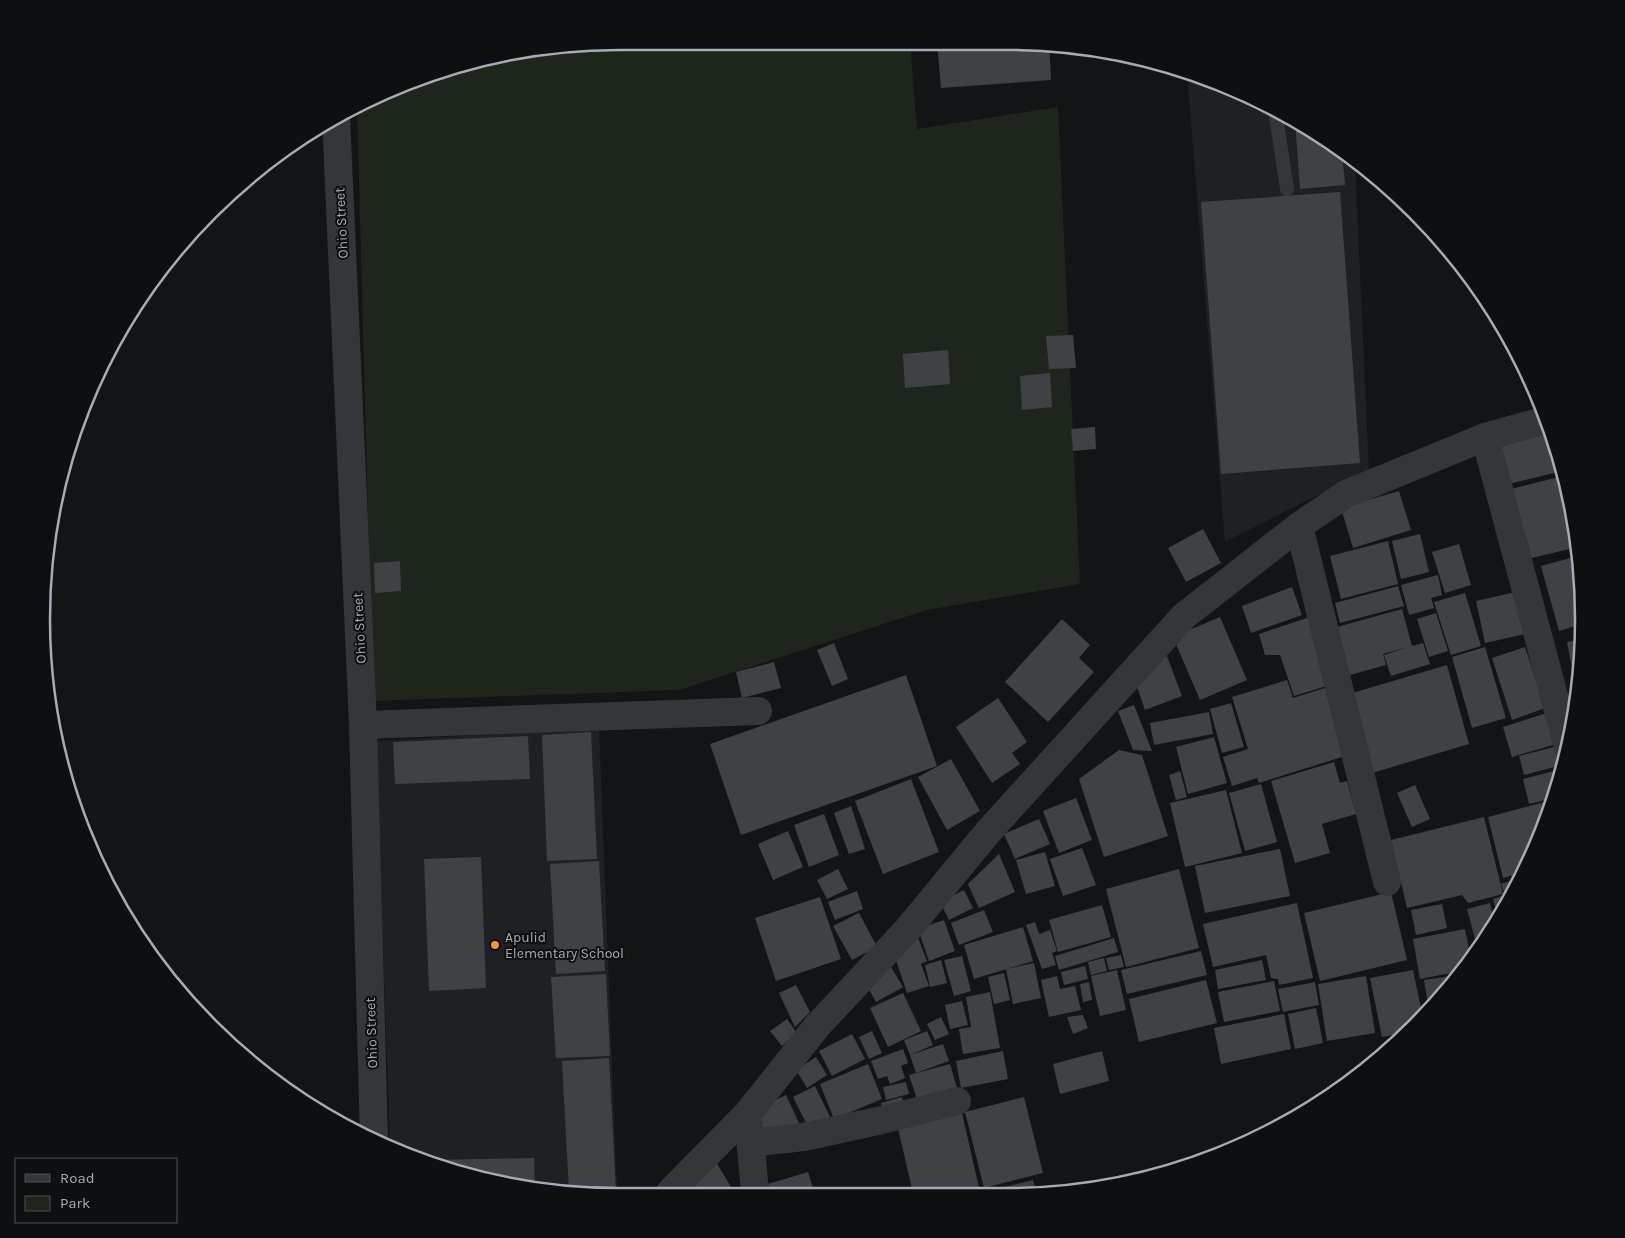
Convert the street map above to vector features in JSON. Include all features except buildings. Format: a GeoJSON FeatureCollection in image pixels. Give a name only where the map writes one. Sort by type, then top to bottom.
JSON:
{"type":"FeatureCollection","features":[{"type":"Feature","properties":{"kind":"street","name":"Ohio Street"},"geometry":{"type":"LineString","coordinates":[[336,125],[363,725],[374,1132]]}},
{"type":"Feature","properties":{"kind":"street"},"geometry":{"type":"LineString","coordinates":[[674,1188],[748,1112],[818,1025],[908,929],[988,832],[1184,616],[1299,526],[1346,494],[1485,437],[1540,422]]}},
{"type":"Feature","properties":{"kind":"street"},"geometry":{"type":"LineString","coordinates":[[1485,437],[1564,732]]}},
{"type":"Feature","properties":{"kind":"street"},"geometry":{"type":"LineString","coordinates":[[1299,526],[1387,882]]}},
{"type":"Feature","properties":{"kind":"street"},"geometry":{"type":"LineString","coordinates":[[363,725],[758,711]]}},
{"type":"Feature","properties":{"kind":"street"},"geometry":{"type":"LineString","coordinates":[[751,1143],[804,1137],[957,1101]]}},
{"type":"Feature","properties":{"kind":"street"},"geometry":{"type":"LineString","coordinates":[[748,1112],[755,1188]]}},
{"type":"Feature","properties":{"kind":"lane"},"geometry":{"type":"LineString","coordinates":[[1276,119],[1287,189]]}},
{"type":"Feature","properties":{"kind":"shaded area"},"geometry":{"type":"Polygon","coordinates":[[[1188,80],[1224,93],[1290,126],[1322,146],[1355,171],[1369,471],[1225,542],[1188,80]]]}},
{"type":"Feature","properties":{"kind":"shaded area","name":"Apulid Elementary School"},"geometry":{"type":"Polygon","coordinates":[[[599,728],[617,1188],[582,1187],[508,1177],[436,1158],[390,1140],[376,741],[599,728]]]}},
{"type":"Feature","properties":{"kind":"green space"},"geometry":{"type":"Polygon","coordinates":[[[619,50],[911,50],[917,129],[1058,107],[1080,584],[927,610],[679,690],[373,701],[357,114],[401,93],[472,69],[545,55],[619,50]]]}},
{"type":"Feature","properties":{"kind":"place","name":"Apulid Elementary School"},"geometry":{"type":"Point","coordinates":[495,945]}}]}
